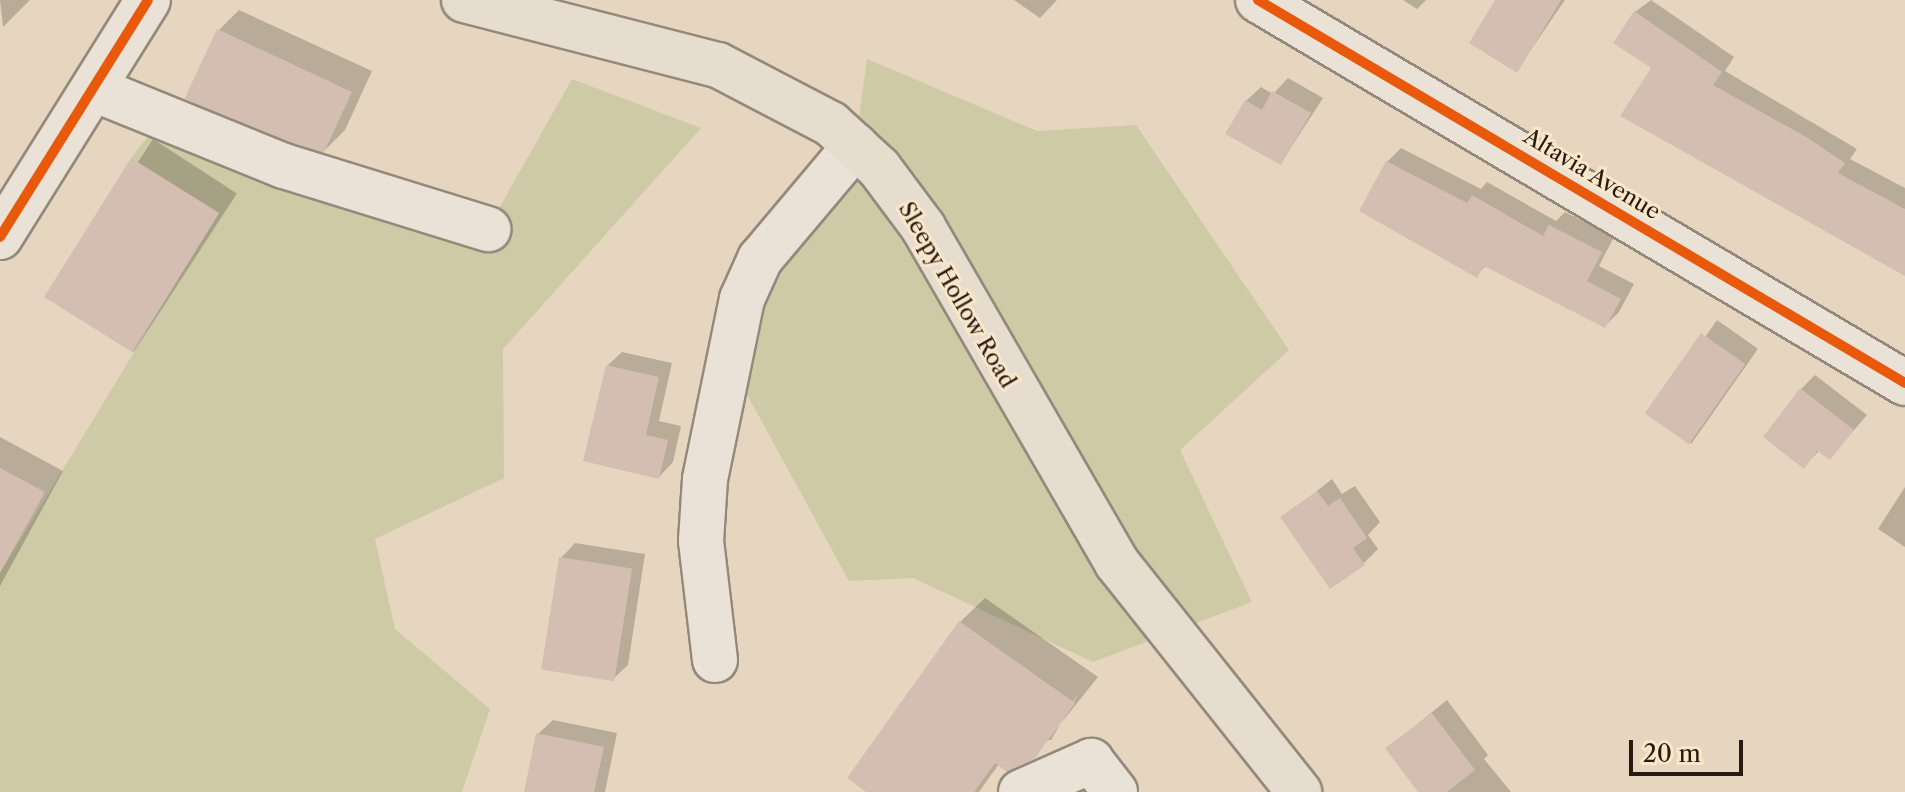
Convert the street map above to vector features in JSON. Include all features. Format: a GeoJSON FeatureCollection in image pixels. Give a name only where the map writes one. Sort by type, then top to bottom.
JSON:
{"type":"FeatureCollection","features":[{"type":"Feature","properties":{"kind":"main road","name":"Sleepy Hollow Road"},"geometry":{"type":"LineString","coordinates":[[464,0],[718,65],[779,93],[855,146],[923,227],[1117,563],[1296,791]]}},
{"type":"Feature","properties":{"kind":"street"},"geometry":{"type":"LineString","coordinates":[[0,237],[148,0]]}},
{"type":"Feature","properties":{"kind":"street","name":"Altavia Avenue"},"geometry":{"type":"LineString","coordinates":[[1258,0],[1905,383]]}},
{"type":"Feature","properties":{"kind":"street"},"geometry":{"type":"LineString","coordinates":[[94,89],[284,166],[488,229]]}},
{"type":"Feature","properties":{"kind":"street"},"geometry":{"type":"LineString","coordinates":[[715,660],[701,541],[705,479],[742,299],[760,259],[855,146]]}},
{"type":"Feature","properties":{"kind":"street"},"geometry":{"type":"LineString","coordinates":[[1021,792],[1091,761],[1115,792]]}},
{"type":"Feature","properties":{"kind":"shaded area"},"geometry":{"type":"Polygon","coordinates":[[[867,59],[1037,131],[1136,125],[1289,350],[1180,450],[1252,602],[1093,662],[913,578],[849,581],[727,358],[742,299],[855,146],[867,59]]]}},
{"type":"Feature","properties":{"kind":"shaded area"},"geometry":{"type":"Polygon","coordinates":[[[572,79],[701,128],[503,349],[504,478],[375,539],[395,629],[490,709],[462,792],[0,792],[0,573],[218,214],[131,158],[161,120],[488,228],[572,79]]]}},
{"type":"Feature","properties":{"kind":"building"},"geometry":{"type":"Polygon","coordinates":[[[1495,0],[1561,0],[1517,73],[1469,43],[1495,0]]]}},
{"type":"Feature","properties":{"kind":"building"},"geometry":{"type":"Polygon","coordinates":[[[1634,11],[1722,72],[1713,85],[1808,138],[1845,163],[1838,173],[1905,209],[1905,276],[1620,116],[1651,68],[1613,43],[1634,11]]]}},
{"type":"Feature","properties":{"kind":"building"},"geometry":{"type":"Polygon","coordinates":[[[217,29],[352,92],[319,162],[184,99],[217,29]]]}},
{"type":"Feature","properties":{"kind":"building"},"geometry":{"type":"Polygon","coordinates":[[[1272,91],[1311,113],[1281,165],[1225,134],[1245,100],[1262,110],[1272,91]]]}},
{"type":"Feature","properties":{"kind":"building"},"geometry":{"type":"Polygon","coordinates":[[[131,158],[219,213],[132,352],[44,297],[131,158]]]}},
{"type":"Feature","properties":{"kind":"building"},"geometry":{"type":"Polygon","coordinates":[[[1386,161],[1467,203],[1472,195],[1543,236],[1549,225],[1602,252],[1587,281],[1621,299],[1605,328],[1484,266],[1477,278],[1359,211],[1386,161]]]}},
{"type":"Feature","properties":{"kind":"building"},"geometry":{"type":"Polygon","coordinates":[[[1701,333],[1745,364],[1689,444],[1645,413],[1701,333]]]}},
{"type":"Feature","properties":{"kind":"building"},"geometry":{"type":"Polygon","coordinates":[[[606,365],[659,377],[646,435],[668,440],[659,479],[583,461],[606,365]]]}},
{"type":"Feature","properties":{"kind":"building"},"geometry":{"type":"Polygon","coordinates":[[[1800,388],[1854,430],[1830,460],[1817,451],[1804,469],[1763,437],[1800,388]]]}},
{"type":"Feature","properties":{"kind":"building"},"geometry":{"type":"Polygon","coordinates":[[[0,468],[45,492],[0,573],[0,468]]]}},
{"type":"Feature","properties":{"kind":"building"},"geometry":{"type":"Polygon","coordinates":[[[1317,491],[1328,506],[1340,498],[1367,538],[1353,548],[1365,565],[1330,589],[1280,517],[1317,491]]]}},
{"type":"Feature","properties":{"kind":"building"},"geometry":{"type":"Polygon","coordinates":[[[559,557],[632,569],[614,681],[541,670],[559,557]]]}},
{"type":"Feature","properties":{"kind":"building"},"geometry":{"type":"Polygon","coordinates":[[[959,621],[1075,703],[1035,758],[1007,772],[995,763],[974,792],[866,792],[847,778],[959,621]]]}},
{"type":"Feature","properties":{"kind":"building"},"geometry":{"type":"Polygon","coordinates":[[[1432,713],[1475,770],[1447,792],[1418,792],[1385,748],[1432,713]]]}},
{"type":"Feature","properties":{"kind":"building"},"geometry":{"type":"Polygon","coordinates":[[[536,733],[604,747],[594,792],[524,792],[536,733]]]}},
{"type":"Feature","properties":{"kind":"cycle path"},"geometry":{"type":"LineString","coordinates":[[0,237],[148,0]]}},
{"type":"Feature","properties":{"kind":"cycle path"},"geometry":{"type":"LineString","coordinates":[[1258,0],[1905,383]]}}]}
